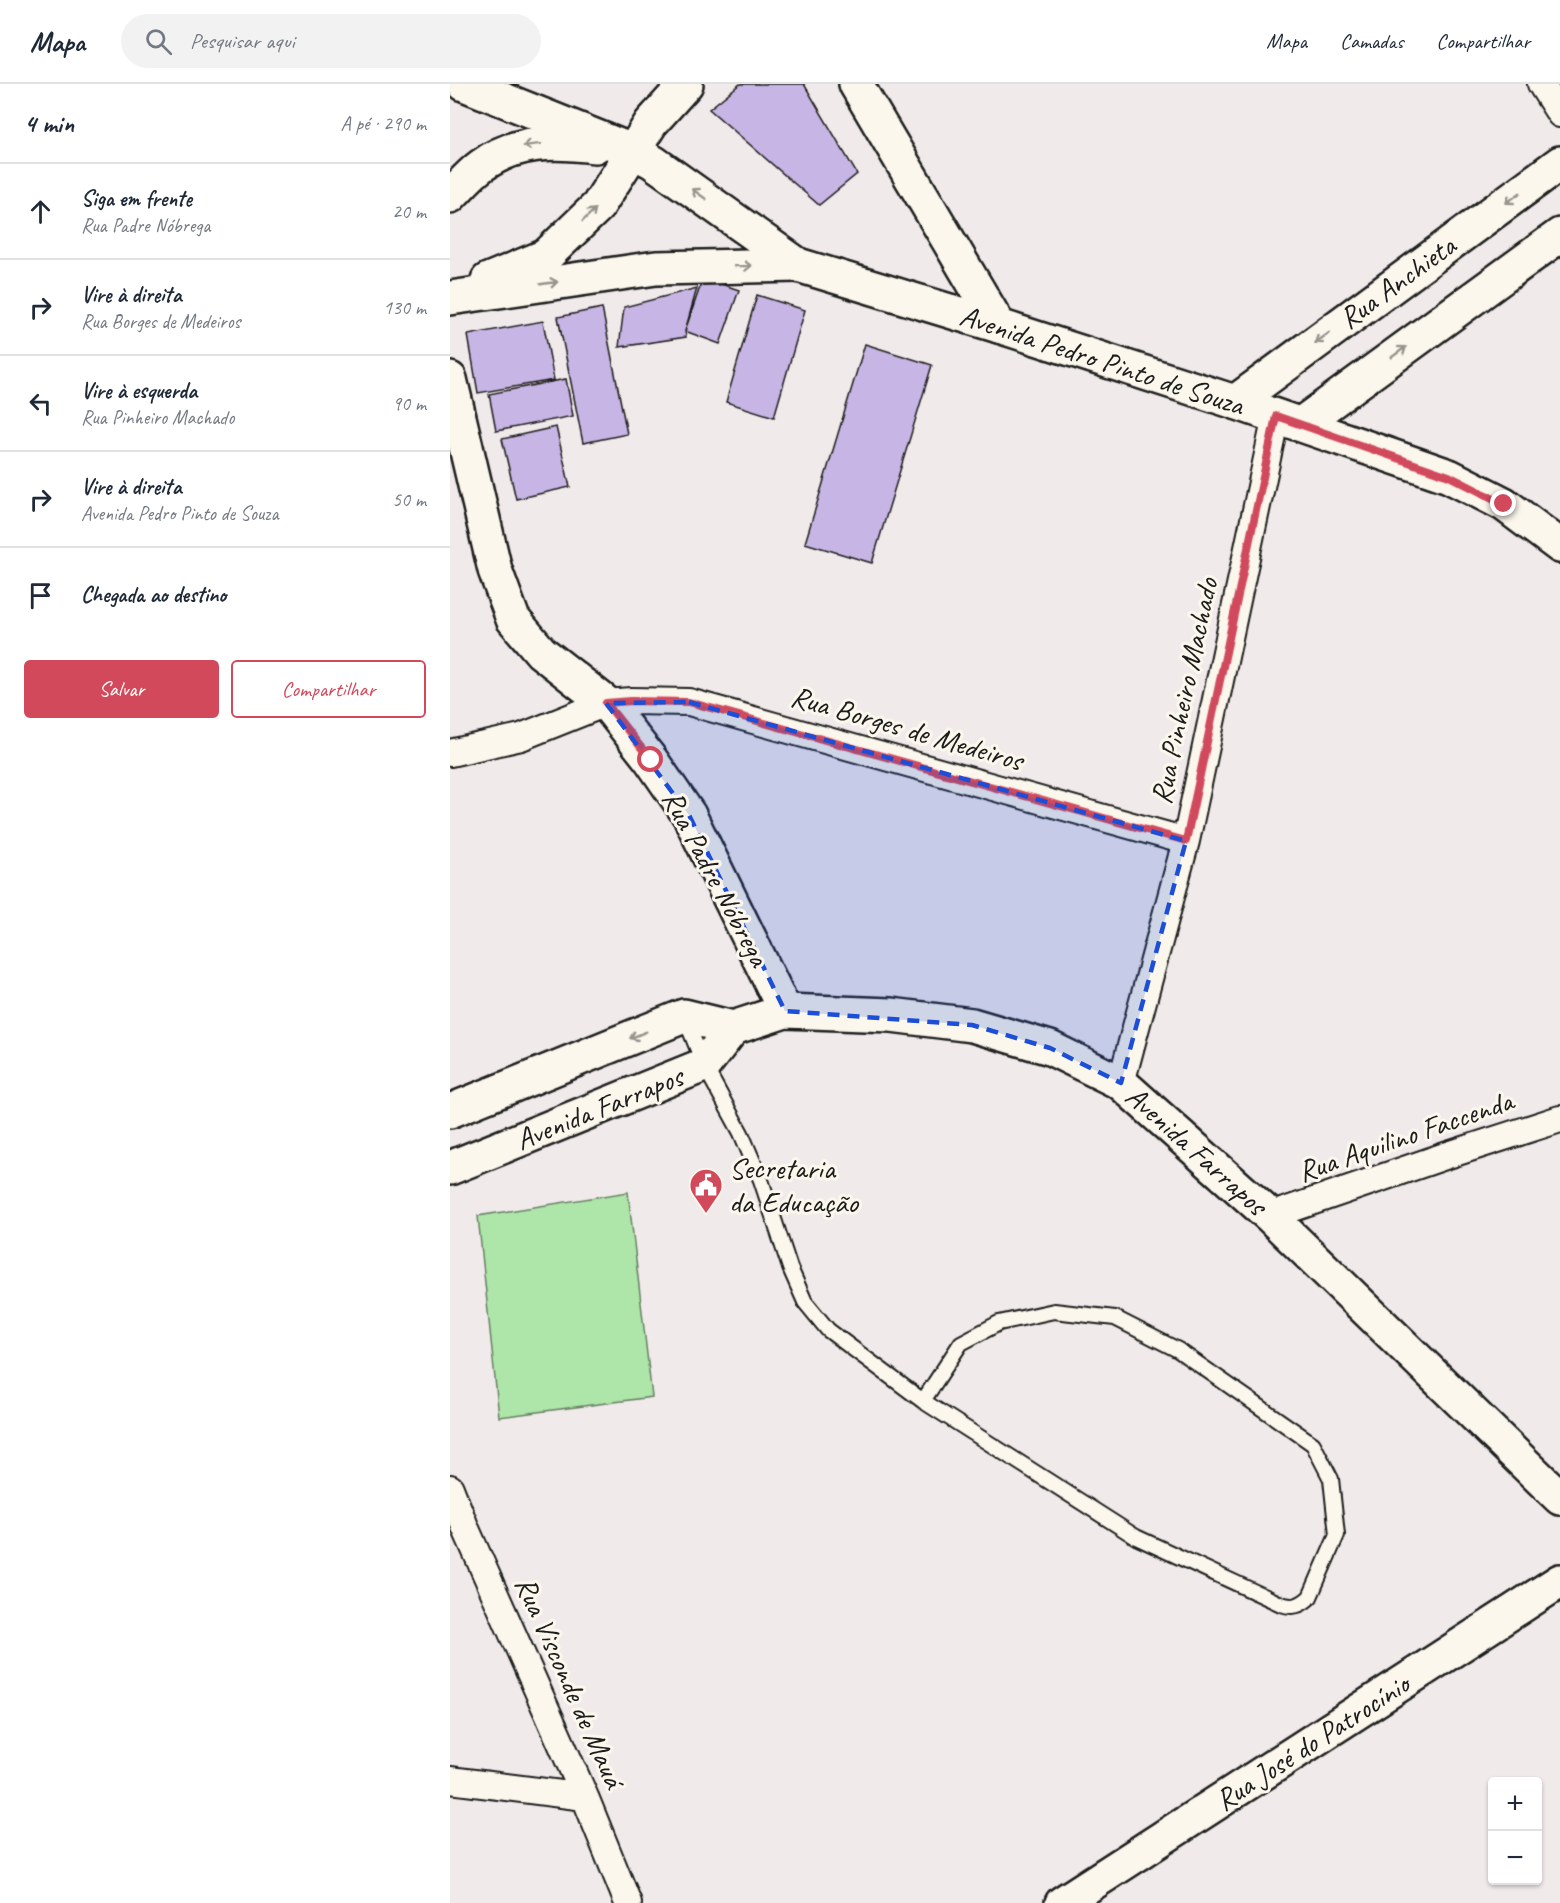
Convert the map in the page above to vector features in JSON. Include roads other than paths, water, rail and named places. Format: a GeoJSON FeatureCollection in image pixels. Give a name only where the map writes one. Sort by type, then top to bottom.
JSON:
{"type":"FeatureCollection","features":[{"type":"Feature","properties":{"kind":"street"},"geometry":{"type":"LineString","coordinates":[[464,84],[632,151]]}},
{"type":"Feature","properties":{"kind":"street"},"geometry":{"type":"LineString","coordinates":[[450,297],[546,256],[598,206],[651,123],[686,84]]}},
{"type":"Feature","properties":{"kind":"street"},"geometry":{"type":"LineString","coordinates":[[856,84],[999,326]]}},
{"type":"Feature","properties":{"kind":"street"},"geometry":{"type":"LineString","coordinates":[[1540,84],[1560,114]]}},
{"type":"Feature","properties":{"kind":"street"},"geometry":{"type":"LineString","coordinates":[[450,196],[481,166],[512,148],[561,142],[632,151]]}},
{"type":"Feature","properties":{"kind":"street","name":"Avenida Pedro Pinto de Souza"},"geometry":{"type":"LineString","coordinates":[[632,151],[653,162],[798,265]]}},
{"type":"Feature","properties":{"kind":"street","name":"Rua Anchieta"},"geometry":{"type":"LineString","coordinates":[[1235,402],[1560,163]]}},
{"type":"Feature","properties":{"kind":"street","name":"Rua Anchieta"},"geometry":{"type":"LineString","coordinates":[[1289,420],[1560,235]]}},
{"type":"Feature","properties":{"kind":"street","name":"Avenida Pedro Pinto de Souza"},"geometry":{"type":"LineString","coordinates":[[450,297],[656,268],[798,265],[999,326],[1235,402],[1449,476],[1504,504],[1560,546]]}},
{"type":"Feature","properties":{"kind":"street","name":"Rua Padre Nóbrega"},"geometry":{"type":"LineString","coordinates":[[450,379],[495,570],[513,619],[541,651],[606,703],[651,760],[689,815],[785,1011]]}},
{"type":"Feature","properties":{"kind":"street","name":"Rua Pinheiro Machado"},"geometry":{"type":"LineString","coordinates":[[1121,1083],[1186,841],[1289,420]]}},
{"type":"Feature","properties":{"kind":"street","name":"Rua Borges de Medeiros"},"geometry":{"type":"LineString","coordinates":[[450,753],[521,737],[606,703],[689,702],[1186,841]]}},
{"type":"Feature","properties":{"kind":"street","name":"Avenida Farrapos"},"geometry":{"type":"LineString","coordinates":[[450,1111],[684,1016],[733,1028],[785,1011],[891,1015],[972,1025],[1050,1048],[1121,1083],[1270,1216],[1560,1498]]}},
{"type":"Feature","properties":{"kind":"street","name":"Avenida Farrapos"},"geometry":{"type":"LineString","coordinates":[[450,1168],[705,1065],[733,1028]]}},
{"type":"Feature","properties":{"kind":"street","name":"Rua Aquilino Faccenda"},"geometry":{"type":"LineString","coordinates":[[1270,1216],[1560,1119]]}},
{"type":"Feature","properties":{"kind":"street","name":"Rua Visconde de Mauá"},"geometry":{"type":"LineString","coordinates":[[450,1488],[462,1531],[585,1797],[628,1903]]}},
{"type":"Feature","properties":{"kind":"street","name":"Rua José do Patrocínio"},"geometry":{"type":"LineString","coordinates":[[1062,1903],[1560,1581]]}},
{"type":"Feature","properties":{"kind":"street"},"geometry":{"type":"LineString","coordinates":[[450,1780],[585,1797]]}},
{"type":"Feature","properties":{"kind":"lane"},"geometry":{"type":"LineString","coordinates":[[684,1016],[705,1065],[741,1133],[761,1180],[790,1268],[805,1302],[828,1330],[923,1401],[1136,1537],[1281,1604],[1291,1607],[1302,1604],[1310,1597],[1336,1535],[1331,1479],[1312,1444],[1178,1350],[1115,1318],[1054,1311],[999,1323],[961,1343],[923,1401]]}},
{"type":"Feature","properties":{"kind":"place","name":"Secretaria da Educação"},"geometry":{"type":"Point","coordinates":[706,1214]}}]}
